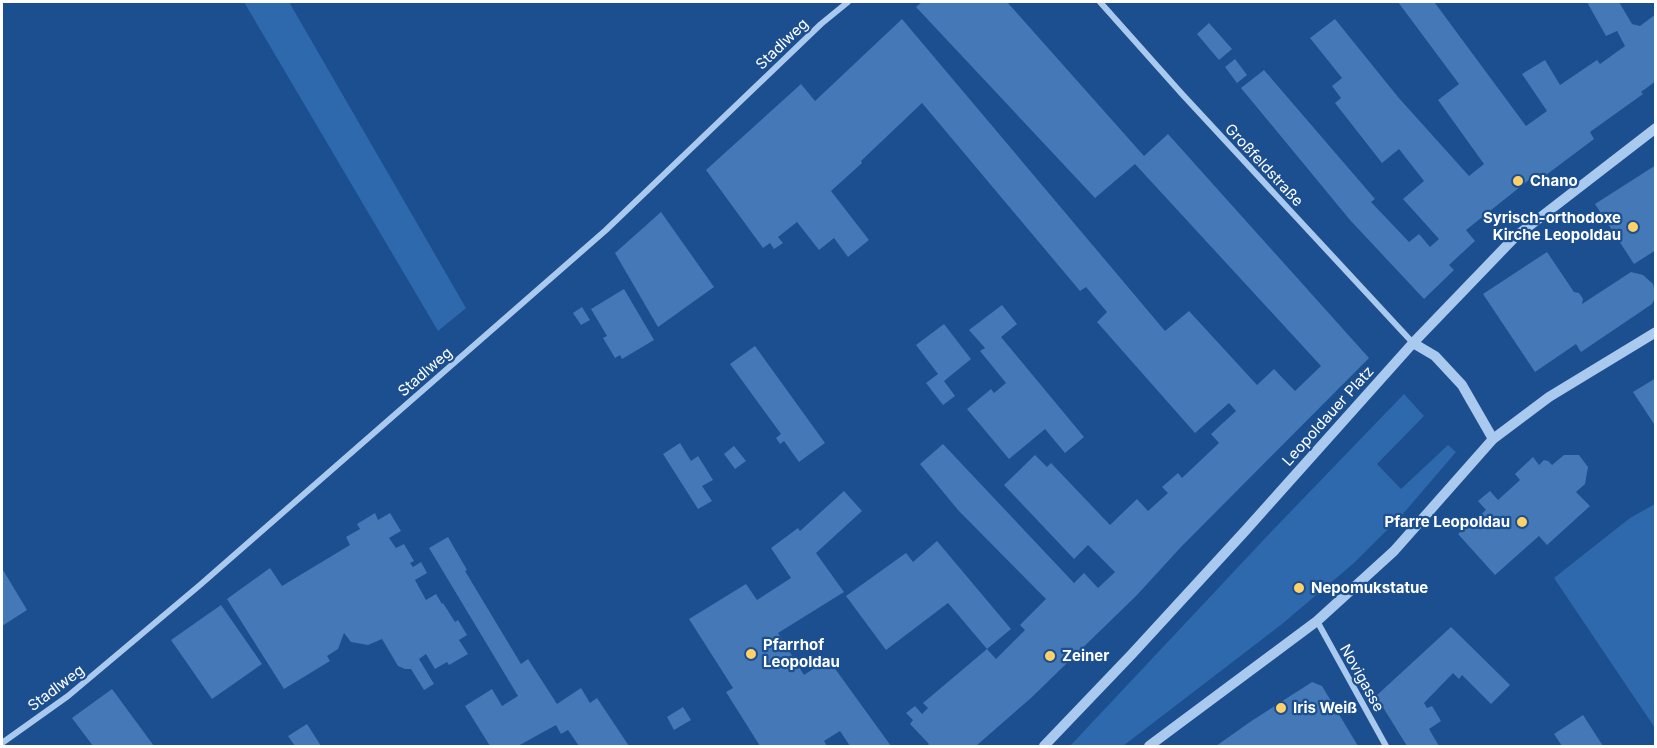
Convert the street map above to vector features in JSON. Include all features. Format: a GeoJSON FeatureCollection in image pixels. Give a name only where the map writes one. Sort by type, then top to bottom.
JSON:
{"type":"FeatureCollection","features":[{"type":"Feature","properties":{"kind":"street","name":"Stadlweg"},"geometry":{"type":"LineString","coordinates":[[2,743],[68,696],[200,585],[606,230],[821,24],[848,2]]}},
{"type":"Feature","properties":{"kind":"street","name":"Großfeldstraße"},"geometry":{"type":"LineString","coordinates":[[1100,2],[1190,103],[1413,343]]}},
{"type":"Feature","properties":{"kind":"street","name":"Leopoldauer Platz"},"geometry":{"type":"LineString","coordinates":[[1044,747],[1245,531],[1413,343],[1515,237],[1656,128]]}},
{"type":"Feature","properties":{"kind":"street"},"geometry":{"type":"LineString","coordinates":[[1149,747],[1317,621],[1394,551],[1493,438],[1549,397],[1656,332]]}},
{"type":"Feature","properties":{"kind":"street"},"geometry":{"type":"LineString","coordinates":[[1413,343],[1436,356],[1462,385],[1493,438]]}},
{"type":"Feature","properties":{"kind":"street","name":"Novigasse"},"geometry":{"type":"LineString","coordinates":[[1317,621],[1386,747]]}},
{"type":"Feature","properties":{"kind":"shaded area"},"geometry":{"type":"Polygon","coordinates":[[[244,2],[289,2],[466,308],[438,331],[244,2]]]}},
{"type":"Feature","properties":{"kind":"shaded area"},"geometry":{"type":"Polygon","coordinates":[[[1404,394],[1424,416],[1377,464],[1401,489],[1448,445],[1456,452],[1402,515],[1354,563],[1282,624],[1123,746],[1070,746],[1271,532],[1404,394]]]}},
{"type":"Feature","properties":{"kind":"shaded area"},"geometry":{"type":"Polygon","coordinates":[[[1655,504],[1655,728],[1554,578],[1630,518],[1655,504]]]}},
{"type":"Feature","properties":{"kind":"building"},"geometry":{"type":"Polygon","coordinates":[[[922,2],[1007,2],[1144,156],[1168,134],[1369,358],[1181,547],[1137,595],[1031,698],[976,746],[927,746],[929,744],[910,724],[913,720],[906,713],[915,706],[922,714],[928,708],[923,703],[987,649],[996,659],[1025,630],[1020,625],[1046,599],[958,510],[920,464],[943,444],[1074,583],[1084,573],[1098,588],[1115,572],[1088,545],[1074,559],[1004,485],[1035,455],[1047,467],[1051,463],[1110,525],[1137,499],[1148,511],[1168,493],[1162,487],[1178,473],[1182,478],[1219,443],[1211,434],[1236,411],[1229,403],[1195,433],[1097,322],[1107,312],[1086,287],[1080,291],[922,103],[831,191],[869,240],[848,257],[834,238],[819,250],[797,222],[778,237],[783,243],[774,249],[770,243],[763,248],[706,170],[801,84],[815,101],[902,19],[1165,331],[1189,311],[1257,385],[1274,369],[1295,391],[1321,366],[1135,164],[1095,198],[916,7],[922,2]]]}},
{"type":"Feature","properties":{"kind":"building"},"geometry":{"type":"Polygon","coordinates":[[[1398,2],[1437,2],[1435,3],[1526,126],[1547,111],[1522,74],[1545,60],[1560,85],[1597,60],[1600,64],[1625,46],[1617,31],[1606,36],[1587,2],[1619,2],[1632,24],[1640,26],[1656,14],[1656,81],[1641,92],[1643,94],[1590,132],[1594,139],[1534,184],[1530,179],[1466,230],[1475,241],[1449,265],[1454,270],[1424,299],[1350,220],[1241,88],[1264,70],[1375,199],[1371,202],[1409,242],[1419,234],[1430,247],[1439,239],[1403,199],[1424,181],[1399,149],[1382,163],[1335,103],[1341,98],[1332,86],[1342,78],[1310,38],[1335,19],[1398,97],[1469,176],[1484,164],[1438,100],[1459,84],[1398,2]]]}},
{"type":"Feature","properties":{"kind":"building"},"geometry":{"type":"Polygon","coordinates":[[[1209,23],[1232,49],[1219,60],[1197,34],[1209,23]]]}},
{"type":"Feature","properties":{"kind":"building"},"geometry":{"type":"Polygon","coordinates":[[[1235,59],[1247,75],[1237,83],[1225,67],[1235,59]]]}},
{"type":"Feature","properties":{"kind":"building","name":"Syrisch-orthodoxe Kirche Leopoldau"},"geometry":{"type":"Polygon","coordinates":[[[1656,165],[1656,250],[1634,264],[1595,204],[1656,165]]]}},
{"type":"Feature","properties":{"kind":"building"},"geometry":{"type":"Polygon","coordinates":[[[661,212],[714,287],[658,327],[615,253],[661,212]]]}},
{"type":"Feature","properties":{"kind":"building"},"geometry":{"type":"Polygon","coordinates":[[[1547,252],[1574,292],[1579,293],[1583,299],[1582,304],[1631,272],[1643,275],[1653,284],[1656,296],[1652,304],[1581,352],[1576,344],[1535,372],[1483,294],[1547,252]]]}},
{"type":"Feature","properties":{"kind":"building"},"geometry":{"type":"Polygon","coordinates":[[[624,289],[654,340],[622,359],[620,355],[615,358],[603,338],[607,336],[591,309],[624,289]]]}},
{"type":"Feature","properties":{"kind":"building"},"geometry":{"type":"Polygon","coordinates":[[[1002,305],[1017,324],[1001,337],[1084,437],[1065,453],[1045,429],[1009,459],[967,409],[991,389],[994,393],[1006,383],[980,351],[985,348],[969,330],[1002,305]]]}},
{"type":"Feature","properties":{"kind":"building"},"geometry":{"type":"Polygon","coordinates":[[[582,307],[590,320],[581,325],[573,313],[582,307]]]}},
{"type":"Feature","properties":{"kind":"building"},"geometry":{"type":"Polygon","coordinates":[[[944,324],[971,359],[944,381],[955,396],[943,405],[926,383],[938,374],[916,345],[944,324]]]}},
{"type":"Feature","properties":{"kind":"building"},"geometry":{"type":"Polygon","coordinates":[[[755,346],[825,443],[799,462],[784,441],[780,444],[776,438],[781,434],[730,364],[755,346]]]}},
{"type":"Feature","properties":{"kind":"building"},"geometry":{"type":"Polygon","coordinates":[[[1656,378],[1656,427],[1633,392],[1656,378]]]}},
{"type":"Feature","properties":{"kind":"building"},"geometry":{"type":"Polygon","coordinates":[[[680,443],[691,461],[698,456],[713,480],[702,486],[712,501],[698,509],[663,454],[680,443]]]}},
{"type":"Feature","properties":{"kind":"building"},"geometry":{"type":"Polygon","coordinates":[[[734,446],[746,461],[735,469],[724,454],[734,446]]]}},
{"type":"Feature","properties":{"kind":"building","name":"Pfarre Leopoldau"},"geometry":{"type":"Polygon","coordinates":[[[1564,455],[1579,455],[1588,467],[1585,484],[1576,492],[1590,506],[1547,545],[1539,536],[1495,575],[1458,534],[1486,510],[1478,501],[1490,491],[1498,500],[1520,480],[1515,474],[1533,457],[1539,465],[1544,460],[1552,465],[1564,455]]]}},
{"type":"Feature","properties":{"kind":"building"},"geometry":{"type":"Polygon","coordinates":[[[844,491],[862,511],[816,553],[844,592],[778,633],[804,675],[828,659],[891,746],[850,746],[840,731],[824,741],[827,746],[760,746],[726,692],[733,688],[689,619],[746,584],[757,600],[791,578],[771,548],[798,528],[800,531],[844,491]]]}},
{"type":"Feature","properties":{"kind":"building"},"geometry":{"type":"Polygon","coordinates":[[[375,513],[378,520],[390,513],[401,531],[389,538],[396,548],[404,544],[414,561],[410,563],[413,567],[421,562],[427,573],[415,580],[426,600],[436,594],[455,622],[458,620],[467,635],[459,640],[468,654],[449,665],[447,662],[435,669],[426,654],[419,659],[434,684],[424,690],[411,669],[398,666],[382,639],[368,645],[351,642],[344,633],[338,649],[327,656],[330,661],[284,689],[227,599],[270,568],[282,586],[350,545],[346,537],[360,529],[357,524],[375,513]]]}},
{"type":"Feature","properties":{"kind":"building"},"geometry":{"type":"Polygon","coordinates":[[[448,537],[467,570],[465,571],[521,664],[528,659],[557,704],[581,688],[590,703],[597,698],[629,746],[579,746],[568,730],[561,734],[556,725],[518,746],[490,746],[465,706],[492,689],[502,706],[518,696],[429,548],[448,537]]]}},
{"type":"Feature","properties":{"kind":"building"},"geometry":{"type":"Polygon","coordinates":[[[937,541],[1011,629],[987,649],[948,603],[886,650],[846,596],[906,553],[913,562],[937,541]]]}},
{"type":"Feature","properties":{"kind":"building"},"geometry":{"type":"Polygon","coordinates":[[[2,571],[27,610],[2,626],[2,571]]]}},
{"type":"Feature","properties":{"kind":"building"},"geometry":{"type":"Polygon","coordinates":[[[221,605],[262,664],[212,699],[171,640],[221,605]]]}},
{"type":"Feature","properties":{"kind":"building"},"geometry":{"type":"Polygon","coordinates":[[[1451,627],[1510,685],[1491,704],[1462,675],[1459,679],[1453,673],[1424,703],[1427,708],[1432,706],[1441,721],[1429,729],[1439,746],[1407,746],[1376,696],[1451,627]]]}},
{"type":"Feature","properties":{"kind":"building"},"geometry":{"type":"Polygon","coordinates":[[[1312,682],[1322,686],[1358,746],[1216,746],[1250,722],[1312,682]]]}},
{"type":"Feature","properties":{"kind":"building"},"geometry":{"type":"Polygon","coordinates":[[[112,689],[154,746],[93,746],[72,718],[112,689]]]}},
{"type":"Feature","properties":{"kind":"building"},"geometry":{"type":"Polygon","coordinates":[[[683,707],[691,720],[674,730],[667,717],[683,707]]]}},
{"type":"Feature","properties":{"kind":"building"},"geometry":{"type":"Polygon","coordinates":[[[1583,715],[1603,746],[1562,746],[1554,734],[1583,715]]]}},
{"type":"Feature","properties":{"kind":"building"},"geometry":{"type":"Polygon","coordinates":[[[307,724],[321,746],[295,746],[288,736],[307,724]]]}},
{"type":"Feature","properties":{"kind":"place","name":"Chano"},"geometry":{"type":"Point","coordinates":[1518,181]}},
{"type":"Feature","properties":{"kind":"place","name":"Syrisch-orthodoxe Kirche Leopoldau"},"geometry":{"type":"Point","coordinates":[1633,227]}},
{"type":"Feature","properties":{"kind":"place","name":"Pfarre Leopoldau"},"geometry":{"type":"Point","coordinates":[1522,522]}},
{"type":"Feature","properties":{"kind":"place","name":"Nepomukstatue"},"geometry":{"type":"Point","coordinates":[1299,588]}},
{"type":"Feature","properties":{"kind":"place","name":"Pfarrhof Leopoldau"},"geometry":{"type":"Point","coordinates":[751,654]}},
{"type":"Feature","properties":{"kind":"place","name":"Zeiner"},"geometry":{"type":"Point","coordinates":[1050,656]}},
{"type":"Feature","properties":{"kind":"place","name":"Iris Weiß"},"geometry":{"type":"Point","coordinates":[1281,708]}}]}
